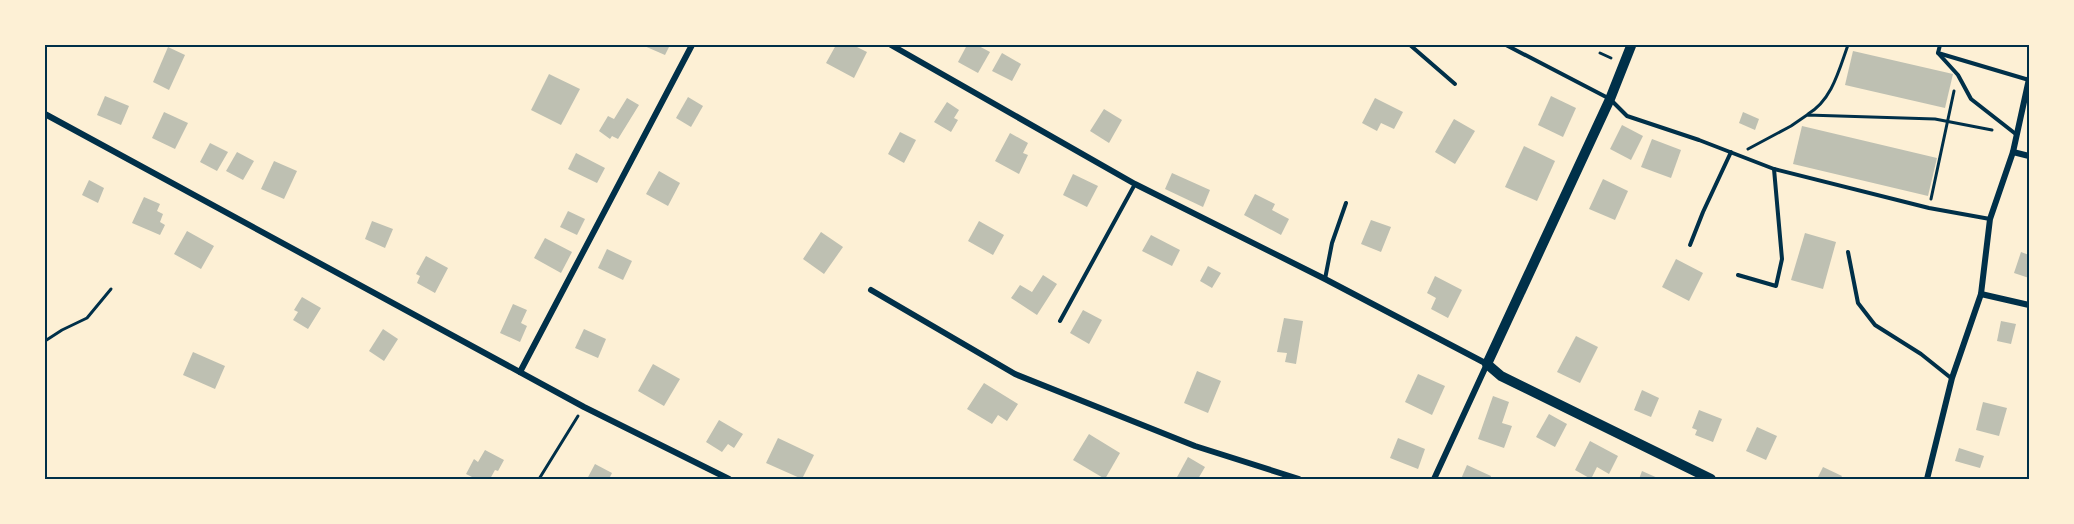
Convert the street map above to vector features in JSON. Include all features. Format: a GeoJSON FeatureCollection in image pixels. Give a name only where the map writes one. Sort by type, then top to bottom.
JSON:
{"type":"FeatureCollection","features":[{"type":"Feature","properties":{"kind":"street"},"geometry":{"type":"LineString","coordinates":[[520,372],[692,45]]}},
{"type":"Feature","properties":{"kind":"street"},"geometry":{"type":"LineString","coordinates":[[891,45],[1135,184],[1325,279],[1487,364],[1501,376],[1711,479]]}},
{"type":"Feature","properties":{"kind":"street"},"geometry":{"type":"LineString","coordinates":[[1434,479],[1611,99],[1630,46]]}},
{"type":"Feature","properties":{"kind":"street"},"geometry":{"type":"LineString","coordinates":[[1927,479],[1952,378],[1981,294],[1990,219],[2013,152],[2029,79]]}},
{"type":"Feature","properties":{"kind":"street"},"geometry":{"type":"LineString","coordinates":[[45,114],[584,407],[729,479]]}},
{"type":"Feature","properties":{"kind":"street"},"geometry":{"type":"LineString","coordinates":[[2013,152],[2029,156]]}},
{"type":"Feature","properties":{"kind":"street"},"geometry":{"type":"LineString","coordinates":[[871,290],[1015,374],[1195,446],[1299,479]]}},
{"type":"Feature","properties":{"kind":"street"},"geometry":{"type":"LineString","coordinates":[[1981,294],[2029,305]]}},
{"type":"Feature","properties":{"kind":"lane"},"geometry":{"type":"LineString","coordinates":[[1410,45],[1455,84]]}},
{"type":"Feature","properties":{"kind":"lane"},"geometry":{"type":"LineString","coordinates":[[1506,45],[1611,99],[1627,116],[1774,168],[1929,208],[1990,219]]}},
{"type":"Feature","properties":{"kind":"lane"},"geometry":{"type":"LineString","coordinates":[[1938,53],[1940,45]]}},
{"type":"Feature","properties":{"kind":"lane"},"geometry":{"type":"LineString","coordinates":[[1938,53],[1958,75],[1971,99],[2017,135]]}},
{"type":"Feature","properties":{"kind":"lane"},"geometry":{"type":"LineString","coordinates":[[1938,53],[2029,79]]}},
{"type":"Feature","properties":{"kind":"lane"},"geometry":{"type":"LineString","coordinates":[[1690,245],[1731,152]]}},
{"type":"Feature","properties":{"kind":"lane"},"geometry":{"type":"LineString","coordinates":[[1738,275],[1776,286],[1782,259],[1774,168]]}},
{"type":"Feature","properties":{"kind":"lane"},"geometry":{"type":"LineString","coordinates":[[1060,321],[1135,184]]}},
{"type":"Feature","properties":{"kind":"lane"},"geometry":{"type":"LineString","coordinates":[[1325,279],[1332,243],[1346,203]]}},
{"type":"Feature","properties":{"kind":"lane"},"geometry":{"type":"LineString","coordinates":[[1848,252],[1858,303],[1875,325],[1921,354],[1952,378]]}},
{"type":"Feature","properties":{"kind":"path"},"geometry":{"type":"LineString","coordinates":[[1737,154],[1791,126],[1820,107],[1832,88],[1848,45]]}},
{"type":"Feature","properties":{"kind":"path"},"geometry":{"type":"LineString","coordinates":[[1929,208],[1958,75]]}},
{"type":"Feature","properties":{"kind":"path"},"geometry":{"type":"LineString","coordinates":[[1806,115],[1935,119],[2017,135]]}},
{"type":"Feature","properties":{"kind":"path"},"geometry":{"type":"LineString","coordinates":[[45,341],[87,318],[111,289]]}},
{"type":"Feature","properties":{"kind":"path"},"geometry":{"type":"LineString","coordinates":[[539,479],[584,407]]}},
{"type":"Feature","properties":{"kind":"building"},"geometry":{"type":"Polygon","coordinates":[[[642,45],[670,45],[665,55],[642,45]]]}},
{"type":"Feature","properties":{"kind":"building"},"geometry":{"type":"Polygon","coordinates":[[[836,45],[844,47],[853,45],[867,52],[854,78],[826,63],[836,45]]]}},
{"type":"Feature","properties":{"kind":"building"},"geometry":{"type":"Polygon","coordinates":[[[967,45],[977,45],[990,52],[978,73],[958,62],[967,45]]]}},
{"type":"Feature","properties":{"kind":"building"},"geometry":{"type":"Polygon","coordinates":[[[168,47],[185,55],[169,90],[153,82],[168,47]]]}},
{"type":"Feature","properties":{"kind":"building"},"geometry":{"type":"Polygon","coordinates":[[[1853,51],[1953,74],[1945,108],[1845,85],[1853,51]]]}},
{"type":"Feature","properties":{"kind":"building"},"geometry":{"type":"Polygon","coordinates":[[[1002,53],[1021,64],[1012,81],[992,71],[1002,53]]]}},
{"type":"Feature","properties":{"kind":"building"},"geometry":{"type":"Polygon","coordinates":[[[549,74],[580,89],[561,125],[531,110],[549,74]]]}},
{"type":"Feature","properties":{"kind":"building"},"geometry":{"type":"Polygon","coordinates":[[[105,96],[129,106],[121,125],[97,115],[105,96]]]}},
{"type":"Feature","properties":{"kind":"building"},"geometry":{"type":"Polygon","coordinates":[[[1551,96],[1576,108],[1563,137],[1538,125],[1551,96]]]}},
{"type":"Feature","properties":{"kind":"building"},"geometry":{"type":"Polygon","coordinates":[[[688,97],[703,106],[691,127],[676,118],[688,97]]]}},
{"type":"Feature","properties":{"kind":"building"},"geometry":{"type":"Polygon","coordinates":[[[627,98],[639,105],[618,139],[612,136],[610,139],[599,131],[608,116],[614,119],[627,98]]]}},
{"type":"Feature","properties":{"kind":"building"},"geometry":{"type":"Polygon","coordinates":[[[1375,98],[1403,112],[1394,129],[1381,123],[1377,131],[1362,123],[1375,98]]]}},
{"type":"Feature","properties":{"kind":"building"},"geometry":{"type":"Polygon","coordinates":[[[947,102],[959,110],[954,118],[958,120],[951,132],[934,122],[947,102]]]}},
{"type":"Feature","properties":{"kind":"building"},"geometry":{"type":"Polygon","coordinates":[[[1104,109],[1122,120],[1109,143],[1090,131],[1104,109]]]}},
{"type":"Feature","properties":{"kind":"building"},"geometry":{"type":"Polygon","coordinates":[[[164,112],[188,123],[175,149],[152,138],[164,112]]]}},
{"type":"Feature","properties":{"kind":"building"},"geometry":{"type":"Polygon","coordinates":[[[1743,112],[1759,119],[1755,130],[1739,123],[1743,112]]]}},
{"type":"Feature","properties":{"kind":"building"},"geometry":{"type":"Polygon","coordinates":[[[1454,119],[1475,131],[1455,164],[1435,152],[1454,119]]]}},
{"type":"Feature","properties":{"kind":"building"},"geometry":{"type":"Polygon","coordinates":[[[1622,125],[1643,136],[1631,160],[1610,149],[1622,125]]]}},
{"type":"Feature","properties":{"kind":"building"},"geometry":{"type":"Polygon","coordinates":[[[1802,126],[1937,158],[1928,196],[1793,164],[1802,126]]]}},
{"type":"Feature","properties":{"kind":"building"},"geometry":{"type":"Polygon","coordinates":[[[900,132],[916,140],[904,163],[888,154],[900,132]]]}},
{"type":"Feature","properties":{"kind":"building"},"geometry":{"type":"Polygon","coordinates":[[[1010,133],[1028,143],[1023,153],[1028,155],[1019,174],[995,161],[1010,133]]]}},
{"type":"Feature","properties":{"kind":"building"},"geometry":{"type":"Polygon","coordinates":[[[1652,139],[1681,150],[1671,178],[1641,167],[1652,139]]]}},
{"type":"Feature","properties":{"kind":"building"},"geometry":{"type":"Polygon","coordinates":[[[210,143],[228,152],[217,171],[200,162],[210,143]]]}},
{"type":"Feature","properties":{"kind":"building"},"geometry":{"type":"Polygon","coordinates":[[[1524,146],[1555,161],[1537,201],[1505,187],[1524,146]]]}},
{"type":"Feature","properties":{"kind":"building"},"geometry":{"type":"Polygon","coordinates":[[[237,152],[254,161],[243,180],[226,171],[237,152]]]}},
{"type":"Feature","properties":{"kind":"building"},"geometry":{"type":"Polygon","coordinates":[[[576,153],[605,168],[597,183],[568,169],[576,153]]]}},
{"type":"Feature","properties":{"kind":"building"},"geometry":{"type":"Polygon","coordinates":[[[274,161],[297,171],[284,199],[261,189],[274,161]]]}},
{"type":"Feature","properties":{"kind":"building"},"geometry":{"type":"Polygon","coordinates":[[[659,171],[680,183],[668,206],[646,194],[659,171]]]}},
{"type":"Feature","properties":{"kind":"building"},"geometry":{"type":"Polygon","coordinates":[[[1172,173],[1210,190],[1203,207],[1165,189],[1172,173]]]}},
{"type":"Feature","properties":{"kind":"building"},"geometry":{"type":"Polygon","coordinates":[[[1073,174],[1098,186],[1087,207],[1063,195],[1073,174]]]}},
{"type":"Feature","properties":{"kind":"building"},"geometry":{"type":"Polygon","coordinates":[[[1603,179],[1628,191],[1615,220],[1589,209],[1603,179]]]}},
{"type":"Feature","properties":{"kind":"building"},"geometry":{"type":"Polygon","coordinates":[[[89,180],[104,188],[98,203],[82,195],[89,180]]]}},
{"type":"Feature","properties":{"kind":"building"},"geometry":{"type":"Polygon","coordinates":[[[1255,194],[1275,204],[1272,210],[1289,219],[1281,235],[1244,215],[1255,194]]]}},
{"type":"Feature","properties":{"kind":"building"},"geometry":{"type":"Polygon","coordinates":[[[144,197],[160,204],[157,211],[163,214],[160,222],[165,225],[160,235],[132,223],[144,197]]]}},
{"type":"Feature","properties":{"kind":"building"},"geometry":{"type":"Polygon","coordinates":[[[568,211],[585,219],[577,235],[560,227],[568,211]]]}},
{"type":"Feature","properties":{"kind":"building"},"geometry":{"type":"Polygon","coordinates":[[[1371,220],[1391,227],[1381,252],[1361,244],[1371,220]]]}},
{"type":"Feature","properties":{"kind":"building"},"geometry":{"type":"Polygon","coordinates":[[[372,221],[393,229],[385,248],[365,239],[372,221]]]}},
{"type":"Feature","properties":{"kind":"building"},"geometry":{"type":"Polygon","coordinates":[[[979,221],[1004,235],[993,255],[968,241],[979,221]]]}},
{"type":"Feature","properties":{"kind":"building"},"geometry":{"type":"Polygon","coordinates":[[[187,231],[214,246],[201,269],[174,254],[187,231]]]}},
{"type":"Feature","properties":{"kind":"building"},"geometry":{"type":"Polygon","coordinates":[[[821,232],[843,247],[824,274],[803,259],[821,232]]]}},
{"type":"Feature","properties":{"kind":"building"},"geometry":{"type":"Polygon","coordinates":[[[1805,233],[1836,242],[1823,289],[1791,280],[1805,233]]]}},
{"type":"Feature","properties":{"kind":"building"},"geometry":{"type":"Polygon","coordinates":[[[1151,235],[1180,250],[1172,266],[1142,251],[1151,235]]]}},
{"type":"Feature","properties":{"kind":"building"},"geometry":{"type":"Polygon","coordinates":[[[545,238],[572,252],[561,273],[534,258],[545,238]]]}},
{"type":"Feature","properties":{"kind":"building"},"geometry":{"type":"Polygon","coordinates":[[[607,249],[632,261],[623,280],[598,268],[607,249]]]}},
{"type":"Feature","properties":{"kind":"building"},"geometry":{"type":"Polygon","coordinates":[[[2021,252],[2029,255],[2029,278],[2014,273],[2021,252]]]}},
{"type":"Feature","properties":{"kind":"building"},"geometry":{"type":"Polygon","coordinates":[[[426,256],[448,268],[435,293],[417,283],[420,276],[416,274],[426,256]]]}},
{"type":"Feature","properties":{"kind":"building"},"geometry":{"type":"Polygon","coordinates":[[[1676,259],[1703,273],[1689,301],[1662,287],[1676,259]]]}},
{"type":"Feature","properties":{"kind":"building"},"geometry":{"type":"Polygon","coordinates":[[[1208,266],[1221,273],[1212,288],[1200,281],[1208,266]]]}},
{"type":"Feature","properties":{"kind":"building"},"geometry":{"type":"Polygon","coordinates":[[[1043,275],[1057,284],[1037,315],[1011,298],[1020,285],[1032,292],[1043,275]]]}},
{"type":"Feature","properties":{"kind":"building"},"geometry":{"type":"Polygon","coordinates":[[[1435,276],[1462,290],[1448,318],[1431,309],[1436,298],[1427,293],[1435,276]]]}},
{"type":"Feature","properties":{"kind":"building"},"geometry":{"type":"Polygon","coordinates":[[[302,297],[321,308],[308,329],[293,320],[298,312],[294,310],[302,297]]]}},
{"type":"Feature","properties":{"kind":"building"},"geometry":{"type":"Polygon","coordinates":[[[513,304],[527,310],[521,323],[527,326],[520,342],[500,333],[513,304]]]}},
{"type":"Feature","properties":{"kind":"building"},"geometry":{"type":"Polygon","coordinates":[[[1083,310],[1102,320],[1089,344],[1070,333],[1083,310]]]}},
{"type":"Feature","properties":{"kind":"building"},"geometry":{"type":"Polygon","coordinates":[[[1284,318],[1303,321],[1296,364],[1285,362],[1287,353],[1277,352],[1284,318]]]}},
{"type":"Feature","properties":{"kind":"building"},"geometry":{"type":"Polygon","coordinates":[[[2001,321],[2016,324],[2011,344],[1997,341],[2001,321]]]}},
{"type":"Feature","properties":{"kind":"building"},"geometry":{"type":"Polygon","coordinates":[[[383,329],[398,339],[384,361],[369,351],[383,329]]]}},
{"type":"Feature","properties":{"kind":"building"},"geometry":{"type":"Polygon","coordinates":[[[584,329],[606,339],[598,358],[575,348],[584,329]]]}},
{"type":"Feature","properties":{"kind":"building"},"geometry":{"type":"Polygon","coordinates":[[[1576,336],[1598,347],[1580,383],[1557,372],[1576,336]]]}},
{"type":"Feature","properties":{"kind":"building"},"geometry":{"type":"Polygon","coordinates":[[[193,352],[225,366],[215,389],[183,375],[193,352]]]}},
{"type":"Feature","properties":{"kind":"building"},"geometry":{"type":"Polygon","coordinates":[[[653,364],[680,379],[664,406],[638,391],[653,364]]]}},
{"type":"Feature","properties":{"kind":"building"},"geometry":{"type":"Polygon","coordinates":[[[1197,371],[1221,381],[1208,413],[1184,403],[1197,371]]]}},
{"type":"Feature","properties":{"kind":"building"},"geometry":{"type":"Polygon","coordinates":[[[1418,374],[1445,386],[1432,415],[1405,402],[1418,374]]]}},
{"type":"Feature","properties":{"kind":"building"},"geometry":{"type":"Polygon","coordinates":[[[984,383],[1018,404],[1007,421],[998,415],[992,424],[967,409],[984,383]]]}},
{"type":"Feature","properties":{"kind":"building"},"geometry":{"type":"Polygon","coordinates":[[[1642,390],[1659,398],[1651,417],[1634,410],[1642,390]]]}},
{"type":"Feature","properties":{"kind":"building"},"geometry":{"type":"Polygon","coordinates":[[[1493,396],[1509,402],[1502,423],[1512,426],[1504,448],[1478,439],[1493,396]]]}},
{"type":"Feature","properties":{"kind":"building"},"geometry":{"type":"Polygon","coordinates":[[[1983,402],[2007,408],[1999,436],[1976,430],[1983,402]]]}},
{"type":"Feature","properties":{"kind":"building"},"geometry":{"type":"Polygon","coordinates":[[[1699,410],[1722,419],[1713,442],[1695,435],[1697,430],[1692,428],[1699,410]]]}},
{"type":"Feature","properties":{"kind":"building"},"geometry":{"type":"Polygon","coordinates":[[[1549,414],[1567,424],[1555,447],[1536,437],[1549,414]]]}},
{"type":"Feature","properties":{"kind":"building"},"geometry":{"type":"Polygon","coordinates":[[[719,420],[743,434],[734,448],[728,444],[722,452],[706,442],[719,420]]]}},
{"type":"Feature","properties":{"kind":"building"},"geometry":{"type":"Polygon","coordinates":[[[1757,427],[1777,436],[1766,460],[1746,451],[1757,427]]]}},
{"type":"Feature","properties":{"kind":"building"},"geometry":{"type":"Polygon","coordinates":[[[1089,434],[1120,453],[1105,479],[1073,460],[1089,434]]]}},
{"type":"Feature","properties":{"kind":"building"},"geometry":{"type":"Polygon","coordinates":[[[778,438],[814,455],[802,479],[766,463],[778,438]]]}},
{"type":"Feature","properties":{"kind":"building"},"geometry":{"type":"Polygon","coordinates":[[[1398,438],[1425,449],[1418,469],[1390,458],[1398,438]]]}},
{"type":"Feature","properties":{"kind":"building"},"geometry":{"type":"Polygon","coordinates":[[[1590,441],[1618,456],[1609,474],[1597,467],[1591,479],[1575,470],[1590,441]]]}},
{"type":"Feature","properties":{"kind":"building"},"geometry":{"type":"Polygon","coordinates":[[[1959,448],[1984,456],[1980,468],[1955,461],[1959,448]]]}},
{"type":"Feature","properties":{"kind":"building"},"geometry":{"type":"Polygon","coordinates":[[[485,450],[504,460],[498,471],[495,470],[490,479],[476,479],[466,474],[474,459],[478,462],[485,450]]]}},
{"type":"Feature","properties":{"kind":"building"},"geometry":{"type":"Polygon","coordinates":[[[1188,457],[1205,467],[1198,479],[1176,479],[1188,457]]]}},
{"type":"Feature","properties":{"kind":"building"},"geometry":{"type":"Polygon","coordinates":[[[595,464],[612,473],[609,479],[587,479],[595,464]]]}},
{"type":"Feature","properties":{"kind":"building"},"geometry":{"type":"Polygon","coordinates":[[[1467,465],[1491,476],[1490,479],[1461,479],[1467,465]]]}},
{"type":"Feature","properties":{"kind":"building"},"geometry":{"type":"Polygon","coordinates":[[[1823,467],[1842,476],[1840,479],[1817,479],[1823,467]]]}},
{"type":"Feature","properties":{"kind":"building"},"geometry":{"type":"Polygon","coordinates":[[[1642,471],[1660,479],[1639,479],[1642,471]]]}}]}
